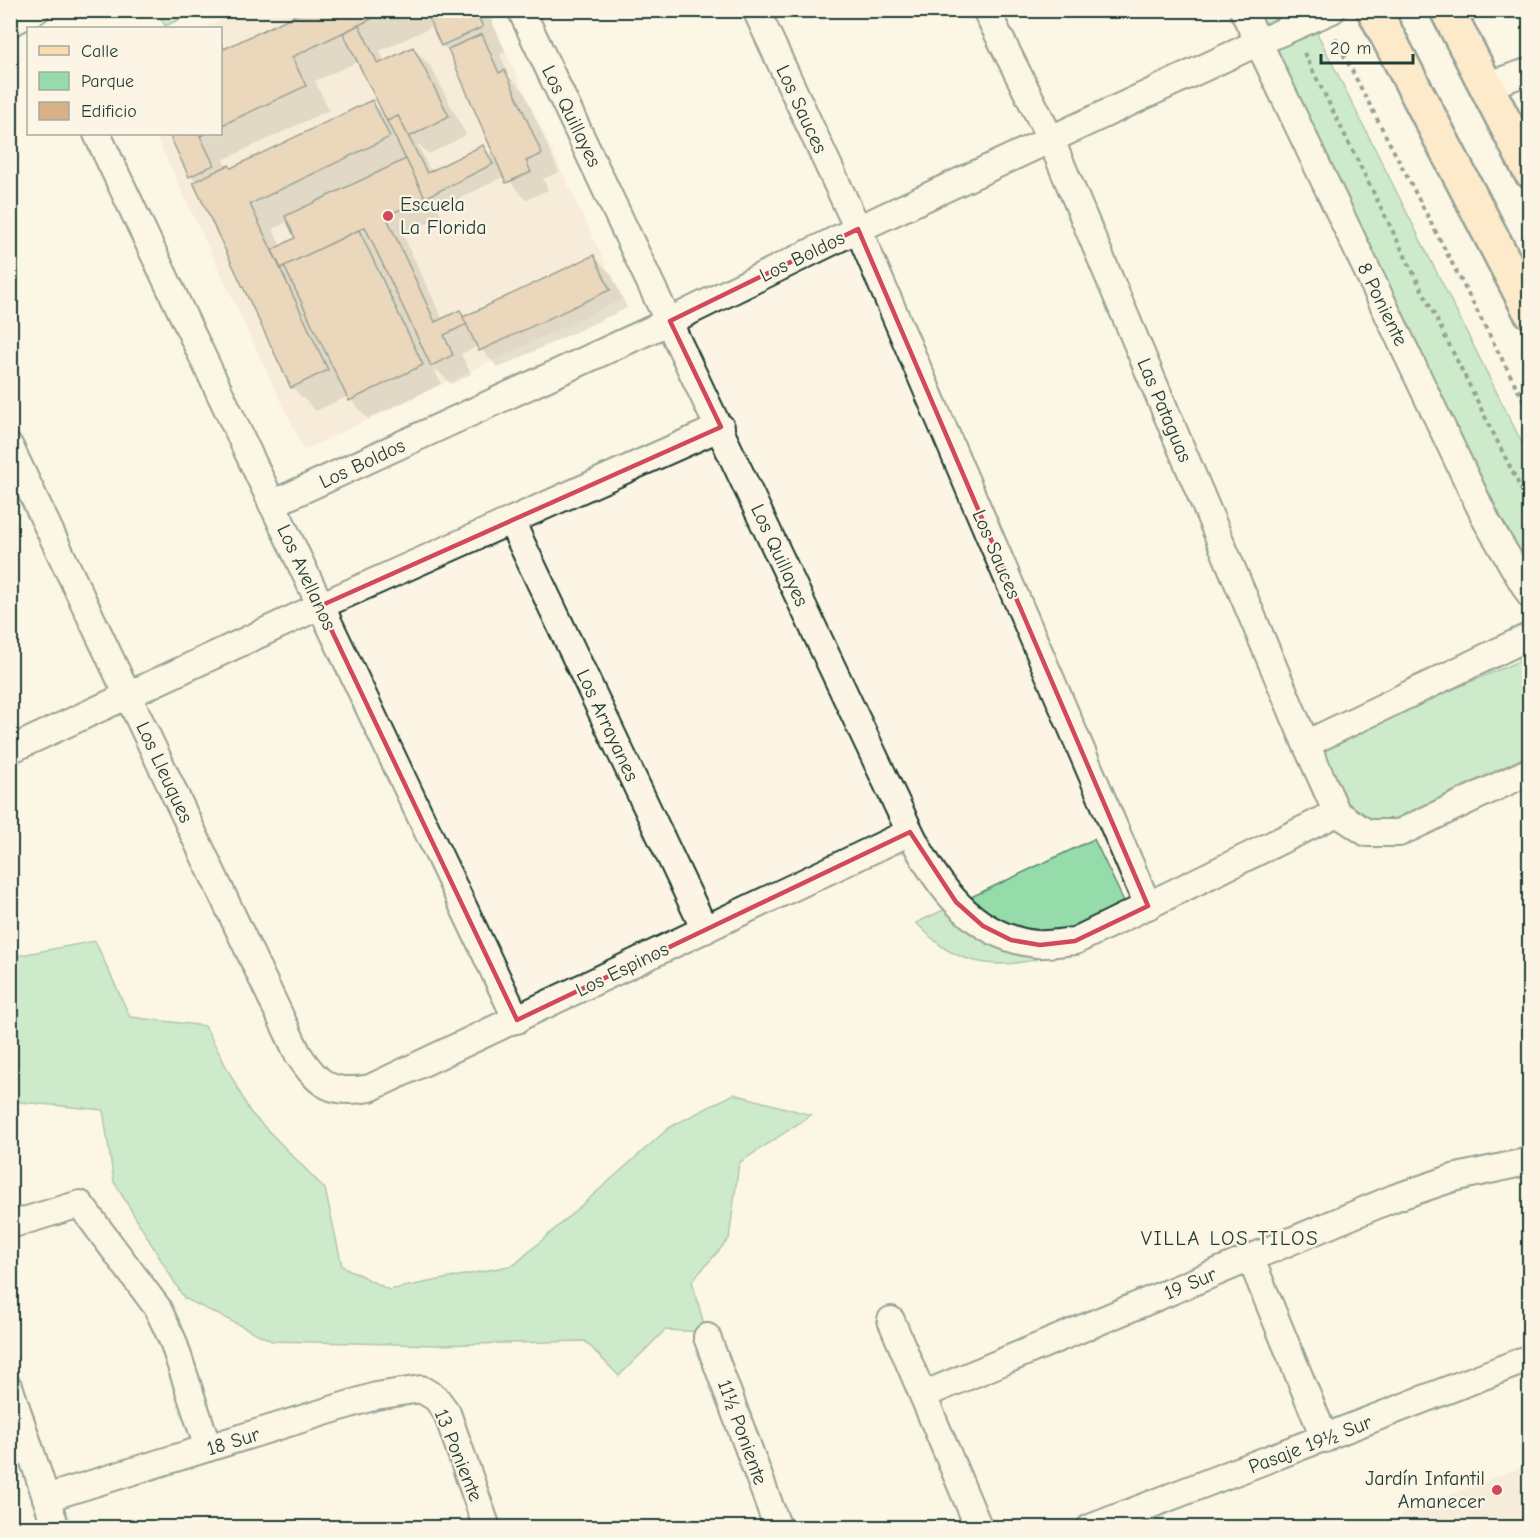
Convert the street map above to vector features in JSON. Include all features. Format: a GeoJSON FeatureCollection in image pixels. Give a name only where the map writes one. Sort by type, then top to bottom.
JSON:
{"type":"FeatureCollection","features":[{"type":"Feature","properties":{"kind":"main road"},"geometry":{"type":"LineString","coordinates":[[1374,10],[1530,311]]}},
{"type":"Feature","properties":{"kind":"main road"},"geometry":{"type":"LineString","coordinates":[[1447,10],[1530,171]]}},
{"type":"Feature","properties":{"kind":"street"},"geometry":{"type":"LineString","coordinates":[[10,23],[38,10],[46,27]]}},
{"type":"Feature","properties":{"kind":"street","name":"Los Quillayes"},"geometry":{"type":"LineString","coordinates":[[521,10],[721,427],[922,856],[956,902],[983,926],[1011,940],[1040,945],[1075,941],[1148,906]]}},
{"type":"Feature","properties":{"kind":"street","name":"Los Sauces"},"geometry":{"type":"LineString","coordinates":[[756,10],[858,229],[1148,906]]}},
{"type":"Feature","properties":{"kind":"street","name":"Las Pataguas"},"geometry":{"type":"LineString","coordinates":[[986,10],[1052,140],[1337,813]]}},
{"type":"Feature","properties":{"kind":"street","name":"8 Poniente"},"geometry":{"type":"LineString","coordinates":[[1243,10],[1487,522],[1530,595]]}},
{"type":"Feature","properties":{"kind":"street","name":"Los Boldos"},"geometry":{"type":"LineString","coordinates":[[272,504],[670,321],[858,229],[1257,43],[1327,13]]}},
{"type":"Feature","properties":{"kind":"street"},"geometry":{"type":"LineString","coordinates":[[1485,86],[1530,72]]}},
{"type":"Feature","properties":{"kind":"street","name":"Los Avellanos"},"geometry":{"type":"LineString","coordinates":[[97,135],[517,1020]]}},
{"type":"Feature","properties":{"kind":"street"},"geometry":{"type":"LineString","coordinates":[[10,750],[320,606],[721,427]]}},
{"type":"Feature","properties":{"kind":"street","name":"Los Lleuques"},"geometry":{"type":"LineString","coordinates":[[10,447],[298,1054],[311,1074],[331,1088]]}},
{"type":"Feature","properties":{"kind":"street","name":"Los Arrayanes"},"geometry":{"type":"LineString","coordinates":[[511,521],[705,930]]}},
{"type":"Feature","properties":{"kind":"street"},"geometry":{"type":"LineString","coordinates":[[1306,744],[1530,636]]}},
{"type":"Feature","properties":{"kind":"street"},"geometry":{"type":"LineString","coordinates":[[1148,906],[1337,813],[1367,833],[1399,832],[1530,771]]}},
{"type":"Feature","properties":{"kind":"street","name":"Los Espinos"},"geometry":{"type":"LineString","coordinates":[[331,1088],[346,1092],[370,1088],[910,832]]}},
{"type":"Feature","properties":{"kind":"street","name":"19 Sur"},"geometry":{"type":"LineString","coordinates":[[923,1395],[1250,1257],[1423,1188],[1474,1173],[1530,1161]]}},
{"type":"Feature","properties":{"kind":"street"},"geometry":{"type":"LineString","coordinates":[[10,1226],[80,1204],[157,1307],[173,1341],[208,1449]]}},
{"type":"Feature","properties":{"kind":"street"},"geometry":{"type":"LineString","coordinates":[[1250,1257],[1325,1439]]}},
{"type":"Feature","properties":{"kind":"street"},"geometry":{"type":"LineString","coordinates":[[891,1320],[979,1527]]}},
{"type":"Feature","properties":{"kind":"street","name":"11½ Poniente"},"geometry":{"type":"LineString","coordinates":[[707,1336],[778,1527]]}},
{"type":"Feature","properties":{"kind":"street","name":"Pasaje 19½ Sur"},"geometry":{"type":"LineString","coordinates":[[1090,1527],[1325,1439],[1530,1358]]}},
{"type":"Feature","properties":{"kind":"street"},"geometry":{"type":"LineString","coordinates":[[10,1389],[56,1527]]}},
{"type":"Feature","properties":{"kind":"street","name":"18 Sur"},"geometry":{"type":"LineString","coordinates":[[46,1498],[376,1396],[421,1389]]}},
{"type":"Feature","properties":{"kind":"street","name":"13 Poniente"},"geometry":{"type":"LineString","coordinates":[[421,1389],[436,1398],[447,1413],[487,1527]]}},
{"type":"Feature","properties":{"kind":"path"},"geometry":{"type":"LineString","coordinates":[[1327,13],[1530,413]]}},
{"type":"Feature","properties":{"kind":"path"},"geometry":{"type":"LineString","coordinates":[[1292,28],[1530,507]]}},
{"type":"Feature","properties":{"kind":"highlighted area"},"geometry":{"type":"Polygon","coordinates":[[[858,229],[1148,906],[1075,941],[1040,945],[1011,940],[983,926],[956,902],[910,832],[517,1020],[320,606],[721,427],[670,321],[858,229]]]}},
{"type":"Feature","properties":{"kind":"shaded area","name":"Escuela La Florida"},"geometry":{"type":"Polygon","coordinates":[[[241,11],[486,11],[622,299],[304,450],[155,135],[222,135],[222,27],[206,27],[241,11]]]}},
{"type":"Feature","properties":{"kind":"shaded area","name":"Jardín Infantil Amanecer"},"geometry":{"type":"Polygon","coordinates":[[[1529,1464],[1529,1527],[1404,1527],[1400,1515],[1529,1464]]]}},
{"type":"Feature","properties":{"kind":"green space"},"geometry":{"type":"Polygon","coordinates":[[[157,11],[198,11],[165,26],[157,11]]]}},
{"type":"Feature","properties":{"kind":"green space"},"geometry":{"type":"Polygon","coordinates":[[[1252,11],[1306,11],[1529,457],[1529,574],[1252,11]]]}},
{"type":"Feature","properties":{"kind":"green space"},"geometry":{"type":"Polygon","coordinates":[[[1524,659],[1529,666],[1529,755],[1386,823],[1363,824],[1339,797],[1321,746],[1524,659]]]}},
{"type":"Feature","properties":{"kind":"green space"},"geometry":{"type":"Polygon","coordinates":[[[1094,839],[1133,920],[1063,951],[1016,963],[992,964],[968,959],[944,948],[916,923],[1094,839]]]}},
{"type":"Feature","properties":{"kind":"green space"},"geometry":{"type":"Polygon","coordinates":[[[95,941],[130,1017],[205,1026],[250,1112],[325,1189],[342,1266],[389,1290],[514,1265],[670,1127],[734,1094],[811,1115],[739,1163],[729,1239],[692,1281],[706,1332],[665,1330],[619,1376],[585,1341],[436,1345],[272,1341],[184,1298],[114,1182],[103,1110],[11,1101],[10,957],[95,941]]]}},
{"type":"Feature","properties":{"kind":"building"},"geometry":{"type":"Polygon","coordinates":[[[306,10],[390,10],[292,57],[306,86],[222,125],[222,46],[224,49],[306,10]]]}},
{"type":"Feature","properties":{"kind":"building"},"geometry":{"type":"Polygon","coordinates":[[[425,10],[475,10],[483,27],[441,46],[425,10]]]}},
{"type":"Feature","properties":{"kind":"building"},"geometry":{"type":"Polygon","coordinates":[[[359,25],[378,64],[413,47],[449,116],[409,137],[398,116],[387,121],[343,33],[359,25]]]}},
{"type":"Feature","properties":{"kind":"building"},"geometry":{"type":"Polygon","coordinates":[[[482,34],[499,73],[505,70],[542,154],[526,161],[531,172],[506,183],[448,49],[482,34]]]}},
{"type":"Feature","properties":{"kind":"building"},"geometry":{"type":"Polygon","coordinates":[[[372,100],[390,137],[250,204],[328,370],[291,388],[193,182],[229,165],[231,168],[372,100]]]}},
{"type":"Feature","properties":{"kind":"building"},"geometry":{"type":"Polygon","coordinates":[[[398,116],[427,173],[483,145],[493,164],[425,198],[387,121],[398,116]]]}},
{"type":"Feature","properties":{"kind":"building"},"geometry":{"type":"Polygon","coordinates":[[[169,135],[202,135],[200,136],[214,165],[189,177],[169,135]]]}},
{"type":"Feature","properties":{"kind":"building"},"geometry":{"type":"Polygon","coordinates":[[[406,159],[425,198],[386,216],[435,322],[460,310],[467,324],[444,335],[453,355],[431,366],[365,227],[281,268],[272,250],[295,238],[285,216],[406,159]]]}},
{"type":"Feature","properties":{"kind":"building"},"geometry":{"type":"Polygon","coordinates":[[[359,230],[423,365],[349,401],[284,266],[359,230]]]}},
{"type":"Feature","properties":{"kind":"building"},"geometry":{"type":"Polygon","coordinates":[[[594,255],[610,290],[479,351],[463,317],[594,255]]]}},
{"type":"Feature","properties":{"kind":"building"},"geometry":{"type":"Polygon","coordinates":[[[1530,1002],[1530,1028],[1525,1003],[1530,1002]]]}},
{"type":"Feature","properties":{"kind":"place","name":"Escuela La Florida"},"geometry":{"type":"Point","coordinates":[388,216]}},
{"type":"Feature","properties":{"kind":"place","name":"Jardín Infantil Amanecer"},"geometry":{"type":"Point","coordinates":[1497,1490]}},
{"type":"Feature","properties":{"kind":"district","name":"VILLA LOS TILOS"},"geometry":{"type":"Point","coordinates":[1230,1238]}}]}
